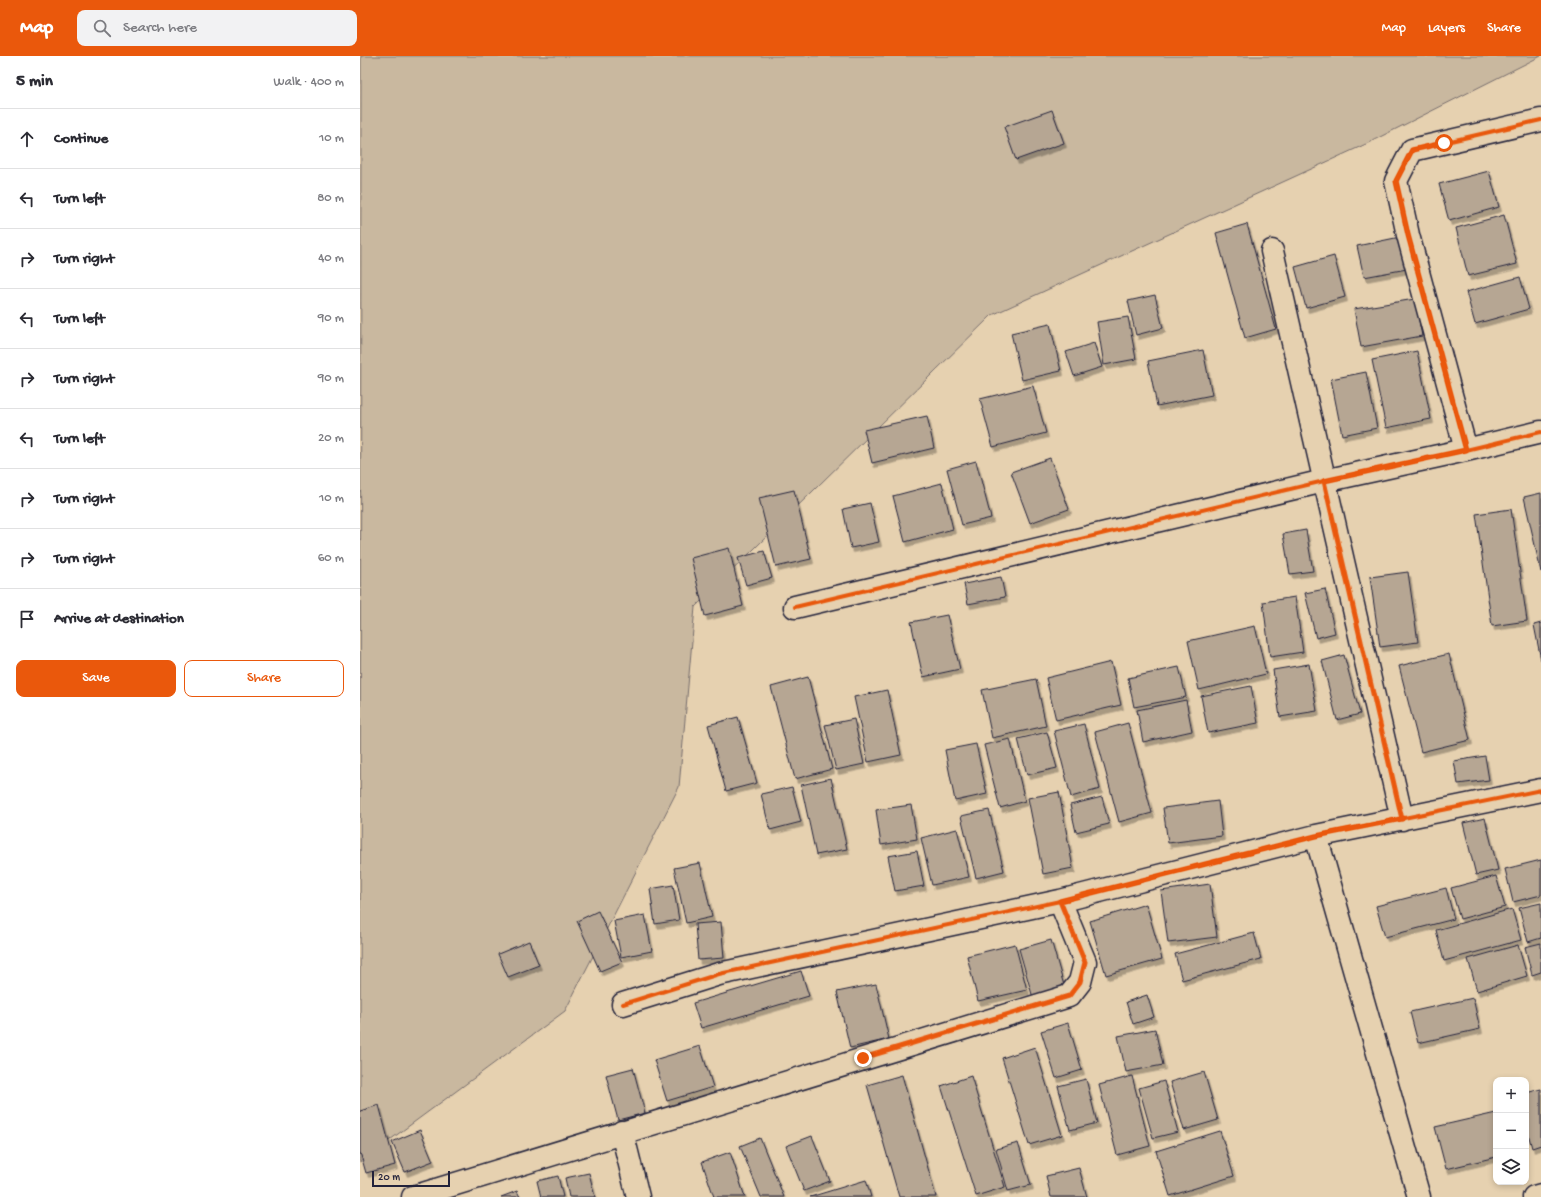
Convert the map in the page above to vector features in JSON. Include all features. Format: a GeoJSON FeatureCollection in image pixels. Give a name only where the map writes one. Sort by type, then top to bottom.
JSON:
{"type":"FeatureCollection","features":[{"type":"Feature","properties":{"kind":"street"},"geometry":{"type":"LineString","coordinates":[[1466,450],[1408,235],[1396,181],[1412,150],[1541,120]]}},
{"type":"Feature","properties":{"kind":"street"},"geometry":{"type":"LineString","coordinates":[[1272,251],[1402,819]]}},
{"type":"Feature","properties":{"kind":"street"},"geometry":{"type":"LineString","coordinates":[[795,607],[1324,481],[1541,432]]}},
{"type":"Feature","properties":{"kind":"street"},"geometry":{"type":"LineString","coordinates":[[623,1004],[719,974],[1060,901],[1316,836],[1541,790]]}},
{"type":"Feature","properties":{"kind":"street"},"geometry":{"type":"LineString","coordinates":[[1316,836],[1419,1197]]}},
{"type":"Feature","properties":{"kind":"street"},"geometry":{"type":"LineString","coordinates":[[413,1197],[1069,996],[1080,982],[1085,962],[1060,901]]}},
{"type":"Feature","properties":{"kind":"street"},"geometry":{"type":"LineString","coordinates":[[622,1132],[638,1197]]}},
{"type":"Feature","properties":{"kind":"street"},"geometry":{"type":"LineString","coordinates":[[1534,1197],[1541,1195]]}},
{"type":"Feature","properties":{"kind":"shaded area"},"geometry":{"type":"Polygon","coordinates":[[[361,56],[1541,56],[1366,144],[992,315],[695,607],[679,787],[565,1011],[360,1162],[361,56]]]}},
{"type":"Feature","properties":{"kind":"building"},"geometry":{"type":"Polygon","coordinates":[[[1052,110],[1064,143],[1016,160],[1004,127],[1052,110]]]}},
{"type":"Feature","properties":{"kind":"building"},"geometry":{"type":"Polygon","coordinates":[[[1489,171],[1499,207],[1449,221],[1439,184],[1489,171]]]}},
{"type":"Feature","properties":{"kind":"building"},"geometry":{"type":"Polygon","coordinates":[[[1504,215],[1517,264],[1468,276],[1456,228],[1504,215]]]}},
{"type":"Feature","properties":{"kind":"building"},"geometry":{"type":"Polygon","coordinates":[[[1247,224],[1276,329],[1245,338],[1216,233],[1247,224]]]}},
{"type":"Feature","properties":{"kind":"building"},"geometry":{"type":"Polygon","coordinates":[[[1400,237],[1407,269],[1364,277],[1357,246],[1400,237]]]}},
{"type":"Feature","properties":{"kind":"building"},"geometry":{"type":"Polygon","coordinates":[[[1334,256],[1345,297],[1306,308],[1295,267],[1334,256]]]}},
{"type":"Feature","properties":{"kind":"building"},"geometry":{"type":"Polygon","coordinates":[[[1520,277],[1529,309],[1475,324],[1466,292],[1520,277]]]}},
{"type":"Feature","properties":{"kind":"building"},"geometry":{"type":"Polygon","coordinates":[[[1155,295],[1163,328],[1136,335],[1128,301],[1155,295]]]}},
{"type":"Feature","properties":{"kind":"building"},"geometry":{"type":"Polygon","coordinates":[[[1415,299],[1422,336],[1361,347],[1354,309],[1415,299]]]}},
{"type":"Feature","properties":{"kind":"building"},"geometry":{"type":"Polygon","coordinates":[[[1128,317],[1136,359],[1104,365],[1097,322],[1128,317]]]}},
{"type":"Feature","properties":{"kind":"building"},"geometry":{"type":"Polygon","coordinates":[[[1050,324],[1061,371],[1022,380],[1011,333],[1050,324]]]}},
{"type":"Feature","properties":{"kind":"building"},"geometry":{"type":"Polygon","coordinates":[[[1094,343],[1102,367],[1074,376],[1066,352],[1094,343]]]}},
{"type":"Feature","properties":{"kind":"building"},"geometry":{"type":"Polygon","coordinates":[[[1203,350],[1212,395],[1157,406],[1148,361],[1203,350]]]}},
{"type":"Feature","properties":{"kind":"building"},"geometry":{"type":"Polygon","coordinates":[[[1417,351],[1431,419],[1386,428],[1372,360],[1417,351]]]}},
{"type":"Feature","properties":{"kind":"building"},"geometry":{"type":"Polygon","coordinates":[[[1366,372],[1377,428],[1342,435],[1331,379],[1366,372]]]}},
{"type":"Feature","properties":{"kind":"building"},"geometry":{"type":"Polygon","coordinates":[[[1033,386],[1046,433],[993,447],[980,399],[1033,386]]]}},
{"type":"Feature","properties":{"kind":"building"},"geometry":{"type":"Polygon","coordinates":[[[927,416],[934,448],[872,463],[864,430],[927,416]]]}},
{"type":"Feature","properties":{"kind":"building"},"geometry":{"type":"Polygon","coordinates":[[[1050,458],[1069,509],[1030,523],[1011,472],[1050,458]]]}},
{"type":"Feature","properties":{"kind":"building"},"geometry":{"type":"Polygon","coordinates":[[[976,461],[991,518],[962,525],[947,469],[976,461]]]}},
{"type":"Feature","properties":{"kind":"building"},"geometry":{"type":"Polygon","coordinates":[[[942,483],[953,529],[905,542],[893,496],[942,483]]]}},
{"type":"Feature","properties":{"kind":"building"},"geometry":{"type":"Polygon","coordinates":[[[794,490],[811,559],[776,567],[759,498],[794,490]]]}},
{"type":"Feature","properties":{"kind":"building"},"geometry":{"type":"Polygon","coordinates":[[[1541,493],[1541,572],[1524,497],[1541,493]]]}},
{"type":"Feature","properties":{"kind":"building"},"geometry":{"type":"Polygon","coordinates":[[[870,503],[879,542],[851,548],[843,509],[870,503]]]}},
{"type":"Feature","properties":{"kind":"building"},"geometry":{"type":"Polygon","coordinates":[[[1511,509],[1527,621],[1492,626],[1476,514],[1511,509]]]}},
{"type":"Feature","properties":{"kind":"building"},"geometry":{"type":"Polygon","coordinates":[[[1306,530],[1313,571],[1290,574],[1283,534],[1306,530]]]}},
{"type":"Feature","properties":{"kind":"building"},"geometry":{"type":"Polygon","coordinates":[[[729,548],[743,606],[705,616],[691,558],[729,548]]]}},
{"type":"Feature","properties":{"kind":"building"},"geometry":{"type":"Polygon","coordinates":[[[764,551],[772,578],[746,585],[738,558],[764,551]]]}},
{"type":"Feature","properties":{"kind":"building"},"geometry":{"type":"Polygon","coordinates":[[[1408,572],[1418,642],[1380,647],[1370,577],[1408,572]]]}},
{"type":"Feature","properties":{"kind":"building"},"geometry":{"type":"Polygon","coordinates":[[[1001,577],[1005,597],[968,604],[964,584],[1001,577]]]}},
{"type":"Feature","properties":{"kind":"building"},"geometry":{"type":"Polygon","coordinates":[[[1325,589],[1335,633],[1316,638],[1305,593],[1325,589]]]}},
{"type":"Feature","properties":{"kind":"building"},"geometry":{"type":"Polygon","coordinates":[[[1295,597],[1303,652],[1270,657],[1263,602],[1295,597]]]}},
{"type":"Feature","properties":{"kind":"building"},"geometry":{"type":"Polygon","coordinates":[[[947,615],[960,669],[923,677],[911,622],[947,615]]]}},
{"type":"Feature","properties":{"kind":"building"},"geometry":{"type":"Polygon","coordinates":[[[1541,623],[1541,660],[1534,625],[1541,623]]]}},
{"type":"Feature","properties":{"kind":"building"},"geometry":{"type":"Polygon","coordinates":[[[1255,626],[1266,674],[1199,690],[1188,641],[1255,626]]]}},
{"type":"Feature","properties":{"kind":"building"},"geometry":{"type":"Polygon","coordinates":[[[1449,654],[1470,740],[1421,752],[1399,666],[1449,654]]]}},
{"type":"Feature","properties":{"kind":"building"},"geometry":{"type":"Polygon","coordinates":[[[1344,655],[1360,714],[1337,720],[1322,661],[1344,655]]]}},
{"type":"Feature","properties":{"kind":"building"},"geometry":{"type":"Polygon","coordinates":[[[1111,662],[1121,705],[1056,720],[1046,678],[1111,662]]]}},
{"type":"Feature","properties":{"kind":"building"},"geometry":{"type":"Polygon","coordinates":[[[1309,664],[1317,711],[1280,717],[1273,670],[1309,664]]]}},
{"type":"Feature","properties":{"kind":"building"},"geometry":{"type":"Polygon","coordinates":[[[1179,667],[1186,697],[1134,707],[1128,678],[1179,667]]]}},
{"type":"Feature","properties":{"kind":"building"},"geometry":{"type":"Polygon","coordinates":[[[808,677],[832,769],[795,779],[771,687],[808,677]]]}},
{"type":"Feature","properties":{"kind":"building"},"geometry":{"type":"Polygon","coordinates":[[[1036,679],[1046,726],[992,738],[982,690],[1036,679]]]}},
{"type":"Feature","properties":{"kind":"building"},"geometry":{"type":"Polygon","coordinates":[[[1251,686],[1258,723],[1208,733],[1201,696],[1251,686]]]}},
{"type":"Feature","properties":{"kind":"building"},"geometry":{"type":"Polygon","coordinates":[[[887,690],[901,755],[868,762],[854,697],[887,690]]]}},
{"type":"Feature","properties":{"kind":"building"},"geometry":{"type":"Polygon","coordinates":[[[1186,700],[1192,731],[1143,742],[1137,710],[1186,700]]]}},
{"type":"Feature","properties":{"kind":"building"},"geometry":{"type":"Polygon","coordinates":[[[738,717],[757,783],[726,791],[708,725],[738,717]]]}},
{"type":"Feature","properties":{"kind":"building"},"geometry":{"type":"Polygon","coordinates":[[[854,719],[864,764],[836,770],[825,725],[854,719]]]}},
{"type":"Feature","properties":{"kind":"building"},"geometry":{"type":"Polygon","coordinates":[[[1128,723],[1152,813],[1119,822],[1095,732],[1128,723]]]}},
{"type":"Feature","properties":{"kind":"building"},"geometry":{"type":"Polygon","coordinates":[[[1084,724],[1100,789],[1071,797],[1054,731],[1084,724]]]}},
{"type":"Feature","properties":{"kind":"building"},"geometry":{"type":"Polygon","coordinates":[[[1047,732],[1057,768],[1027,775],[1018,739],[1047,732]]]}},
{"type":"Feature","properties":{"kind":"building"},"geometry":{"type":"Polygon","coordinates":[[[1010,739],[1025,801],[1000,808],[984,745],[1010,739]]]}},
{"type":"Feature","properties":{"kind":"building"},"geometry":{"type":"Polygon","coordinates":[[[976,744],[987,794],[955,801],[945,750],[976,744]]]}},
{"type":"Feature","properties":{"kind":"building"},"geometry":{"type":"Polygon","coordinates":[[[1485,756],[1489,780],[1458,784],[1454,761],[1485,756]]]}},
{"type":"Feature","properties":{"kind":"building"},"geometry":{"type":"Polygon","coordinates":[[[831,778],[847,849],[816,855],[801,785],[831,778]]]}},
{"type":"Feature","properties":{"kind":"building"},"geometry":{"type":"Polygon","coordinates":[[[792,787],[801,822],[770,830],[761,794],[792,787]]]}},
{"type":"Feature","properties":{"kind":"building"},"geometry":{"type":"Polygon","coordinates":[[[1059,792],[1073,868],[1043,874],[1028,798],[1059,792]]]}},
{"type":"Feature","properties":{"kind":"building"},"geometry":{"type":"Polygon","coordinates":[[[1102,797],[1109,824],[1076,832],[1070,805],[1102,797]]]}},
{"type":"Feature","properties":{"kind":"building"},"geometry":{"type":"Polygon","coordinates":[[[1218,801],[1222,836],[1168,843],[1163,808],[1218,801]]]}},
{"type":"Feature","properties":{"kind":"building"},"geometry":{"type":"Polygon","coordinates":[[[911,805],[917,839],[881,845],[876,810],[911,805]]]}},
{"type":"Feature","properties":{"kind":"building"},"geometry":{"type":"Polygon","coordinates":[[[989,810],[1004,871],[976,878],[961,816],[989,810]]]}},
{"type":"Feature","properties":{"kind":"building"},"geometry":{"type":"Polygon","coordinates":[[[1485,818],[1498,870],[1476,875],[1463,823],[1485,818]]]}},
{"type":"Feature","properties":{"kind":"building"},"geometry":{"type":"Polygon","coordinates":[[[957,829],[969,877],[932,885],[921,838],[957,829]]]}},
{"type":"Feature","properties":{"kind":"building"},"geometry":{"type":"Polygon","coordinates":[[[917,851],[924,886],[895,891],[888,856],[917,851]]]}},
{"type":"Feature","properties":{"kind":"building"},"geometry":{"type":"Polygon","coordinates":[[[1541,860],[1541,895],[1513,902],[1505,869],[1541,860]]]}},
{"type":"Feature","properties":{"kind":"building"},"geometry":{"type":"Polygon","coordinates":[[[700,863],[712,917],[686,923],[674,868],[700,863]]]}},
{"type":"Feature","properties":{"kind":"building"},"geometry":{"type":"Polygon","coordinates":[[[1496,876],[1505,907],[1460,919],[1451,888],[1496,876]]]}},
{"type":"Feature","properties":{"kind":"building"},"geometry":{"type":"Polygon","coordinates":[[[1210,884],[1217,937],[1168,943],[1161,891],[1210,884]]]}},
{"type":"Feature","properties":{"kind":"building"},"geometry":{"type":"Polygon","coordinates":[[[673,885],[679,920],[655,924],[650,889],[673,885]]]}},
{"type":"Feature","properties":{"kind":"building"},"geometry":{"type":"Polygon","coordinates":[[[1446,888],[1454,919],[1385,937],[1376,906],[1446,888]]]}},
{"type":"Feature","properties":{"kind":"building"},"geometry":{"type":"Polygon","coordinates":[[[1541,903],[1541,938],[1528,942],[1519,908],[1541,903]]]}},
{"type":"Feature","properties":{"kind":"building"},"geometry":{"type":"Polygon","coordinates":[[[1146,904],[1162,959],[1106,975],[1090,921],[1146,904]]]}},
{"type":"Feature","properties":{"kind":"building"},"geometry":{"type":"Polygon","coordinates":[[[1512,909],[1521,940],[1444,961],[1436,930],[1512,909]]]}},
{"type":"Feature","properties":{"kind":"building"},"geometry":{"type":"Polygon","coordinates":[[[598,911],[622,962],[600,971],[577,921],[598,911]]]}},
{"type":"Feature","properties":{"kind":"building"},"geometry":{"type":"Polygon","coordinates":[[[645,915],[652,951],[621,957],[614,921],[645,915]]]}},
{"type":"Feature","properties":{"kind":"building"},"geometry":{"type":"Polygon","coordinates":[[[721,922],[724,958],[698,960],[695,924],[721,922]]]}},
{"type":"Feature","properties":{"kind":"building"},"geometry":{"type":"Polygon","coordinates":[[[1254,933],[1261,959],[1182,980],[1175,954],[1254,933]]]}},
{"type":"Feature","properties":{"kind":"building"},"geometry":{"type":"Polygon","coordinates":[[[1051,940],[1065,989],[1033,998],[1019,949],[1051,940]]]}},
{"type":"Feature","properties":{"kind":"building"},"geometry":{"type":"Polygon","coordinates":[[[529,941],[539,965],[508,977],[498,954],[529,941]]]}},
{"type":"Feature","properties":{"kind":"building"},"geometry":{"type":"Polygon","coordinates":[[[1541,943],[1541,972],[1532,975],[1525,947],[1541,943]]]}},
{"type":"Feature","properties":{"kind":"building"},"geometry":{"type":"Polygon","coordinates":[[[1015,944],[1027,990],[978,1001],[967,956],[1015,944]]]}},
{"type":"Feature","properties":{"kind":"building"},"geometry":{"type":"Polygon","coordinates":[[[1518,945],[1527,976],[1477,991],[1468,959],[1518,945]]]}},
{"type":"Feature","properties":{"kind":"building"},"geometry":{"type":"Polygon","coordinates":[[[801,971],[809,996],[701,1028],[693,1003],[801,971]]]}},
{"type":"Feature","properties":{"kind":"building"},"geometry":{"type":"Polygon","coordinates":[[[876,984],[889,1039],[850,1048],[837,992],[876,984]]]}},
{"type":"Feature","properties":{"kind":"building"},"geometry":{"type":"Polygon","coordinates":[[[1147,995],[1154,1017],[1133,1024],[1126,1002],[1147,995]]]}},
{"type":"Feature","properties":{"kind":"building"},"geometry":{"type":"Polygon","coordinates":[[[1473,998],[1480,1029],[1418,1043],[1410,1012],[1473,998]]]}},
{"type":"Feature","properties":{"kind":"building"},"geometry":{"type":"Polygon","coordinates":[[[1068,1023],[1082,1070],[1056,1078],[1041,1031],[1068,1023]]]}},
{"type":"Feature","properties":{"kind":"building"},"geometry":{"type":"Polygon","coordinates":[[[1155,1029],[1163,1065],[1126,1072],[1118,1036],[1155,1029]]]}},
{"type":"Feature","properties":{"kind":"building"},"geometry":{"type":"Polygon","coordinates":[[[700,1046],[713,1087],[667,1101],[654,1060],[700,1046]]]}},
{"type":"Feature","properties":{"kind":"building"},"geometry":{"type":"Polygon","coordinates":[[[1035,1047],[1062,1135],[1029,1145],[1002,1058],[1035,1047]]]}},
{"type":"Feature","properties":{"kind":"building"},"geometry":{"type":"Polygon","coordinates":[[[633,1068],[645,1113],[618,1120],[606,1075],[633,1068]]]}},
{"type":"Feature","properties":{"kind":"building"},"geometry":{"type":"Polygon","coordinates":[[[1204,1072],[1218,1120],[1184,1130],[1170,1082],[1204,1072]]]}},
{"type":"Feature","properties":{"kind":"building"},"geometry":{"type":"Polygon","coordinates":[[[902,1075],[936,1197],[899,1197],[867,1085],[902,1075]]]}},
{"type":"Feature","properties":{"kind":"building"},"geometry":{"type":"Polygon","coordinates":[[[971,1076],[1005,1187],[976,1196],[941,1086],[971,1076]]]}},
{"type":"Feature","properties":{"kind":"building"},"geometry":{"type":"Polygon","coordinates":[[[1132,1076],[1150,1146],[1117,1155],[1099,1085],[1132,1076]]]}},
{"type":"Feature","properties":{"kind":"building"},"geometry":{"type":"Polygon","coordinates":[[[1086,1079],[1097,1123],[1070,1130],[1058,1086],[1086,1079]]]}},
{"type":"Feature","properties":{"kind":"building"},"geometry":{"type":"Polygon","coordinates":[[[1164,1081],[1178,1132],[1153,1138],[1139,1088],[1164,1081]]]}},
{"type":"Feature","properties":{"kind":"building"},"geometry":{"type":"Polygon","coordinates":[[[1541,1089],[1541,1145],[1532,1148],[1529,1137],[1529,1092],[1541,1089]]]}},
{"type":"Feature","properties":{"kind":"building"},"geometry":{"type":"Polygon","coordinates":[[[379,1105],[395,1165],[366,1173],[360,1152],[360,1111],[379,1105]]]}},
{"type":"Feature","properties":{"kind":"building"},"geometry":{"type":"Polygon","coordinates":[[[1493,1114],[1493,1158],[1446,1169],[1435,1127],[1493,1114]]]}},
{"type":"Feature","properties":{"kind":"building"},"geometry":{"type":"Polygon","coordinates":[[[420,1130],[433,1161],[405,1172],[392,1142],[420,1130]]]}},
{"type":"Feature","properties":{"kind":"building"},"geometry":{"type":"Polygon","coordinates":[[[1220,1131],[1234,1176],[1170,1196],[1156,1151],[1220,1131]]]}},
{"type":"Feature","properties":{"kind":"building"},"geometry":{"type":"Polygon","coordinates":[[[812,1136],[830,1181],[804,1191],[786,1146],[812,1136]]]}},
{"type":"Feature","properties":{"kind":"building"},"geometry":{"type":"Polygon","coordinates":[[[760,1138],[784,1197],[761,1197],[740,1146],[760,1138]]]}},
{"type":"Feature","properties":{"kind":"building"},"geometry":{"type":"Polygon","coordinates":[[[1018,1143],[1031,1185],[1008,1191],[996,1149],[1018,1143]]]}},
{"type":"Feature","properties":{"kind":"building"},"geometry":{"type":"Polygon","coordinates":[[[730,1152],[745,1197],[714,1197],[702,1162],[730,1152]]]}},
{"type":"Feature","properties":{"kind":"building"},"geometry":{"type":"Polygon","coordinates":[[[1079,1168],[1087,1197],[1051,1197],[1046,1176],[1079,1168]]]}},
{"type":"Feature","properties":{"kind":"building"},"geometry":{"type":"Polygon","coordinates":[[[589,1173],[595,1197],[569,1197],[565,1178],[589,1173]]]}},
{"type":"Feature","properties":{"kind":"building"},"geometry":{"type":"Polygon","coordinates":[[[558,1176],[563,1197],[541,1197],[537,1181],[558,1176]]]}},
{"type":"Feature","properties":{"kind":"building"},"geometry":{"type":"Polygon","coordinates":[[[866,1180],[871,1197],[810,1197],[866,1180]]]}},
{"type":"Feature","properties":{"kind":"building"},"geometry":{"type":"Polygon","coordinates":[[[517,1191],[520,1197],[501,1197],[517,1191]]]}},
{"type":"Feature","properties":{"kind":"cycle path"},"geometry":{"type":"LineString","coordinates":[[1466,450],[1408,235],[1396,181],[1412,150],[1541,120]]}},
{"type":"Feature","properties":{"kind":"cycle path"},"geometry":{"type":"LineString","coordinates":[[795,607],[1324,481],[1541,432]]}},
{"type":"Feature","properties":{"kind":"cycle path"},"geometry":{"type":"LineString","coordinates":[[623,1004],[719,974],[1060,901],[1316,836],[1541,790]]}},
{"type":"Feature","properties":{"kind":"route"},"geometry":{"type":"LineString","coordinates":[[863,1058],[1069,996],[1080,982],[1085,962],[1060,901],[1316,836],[1402,819],[1324,481],[1466,450],[1408,235],[1396,181],[1412,150],[1444,143]]}}]}
